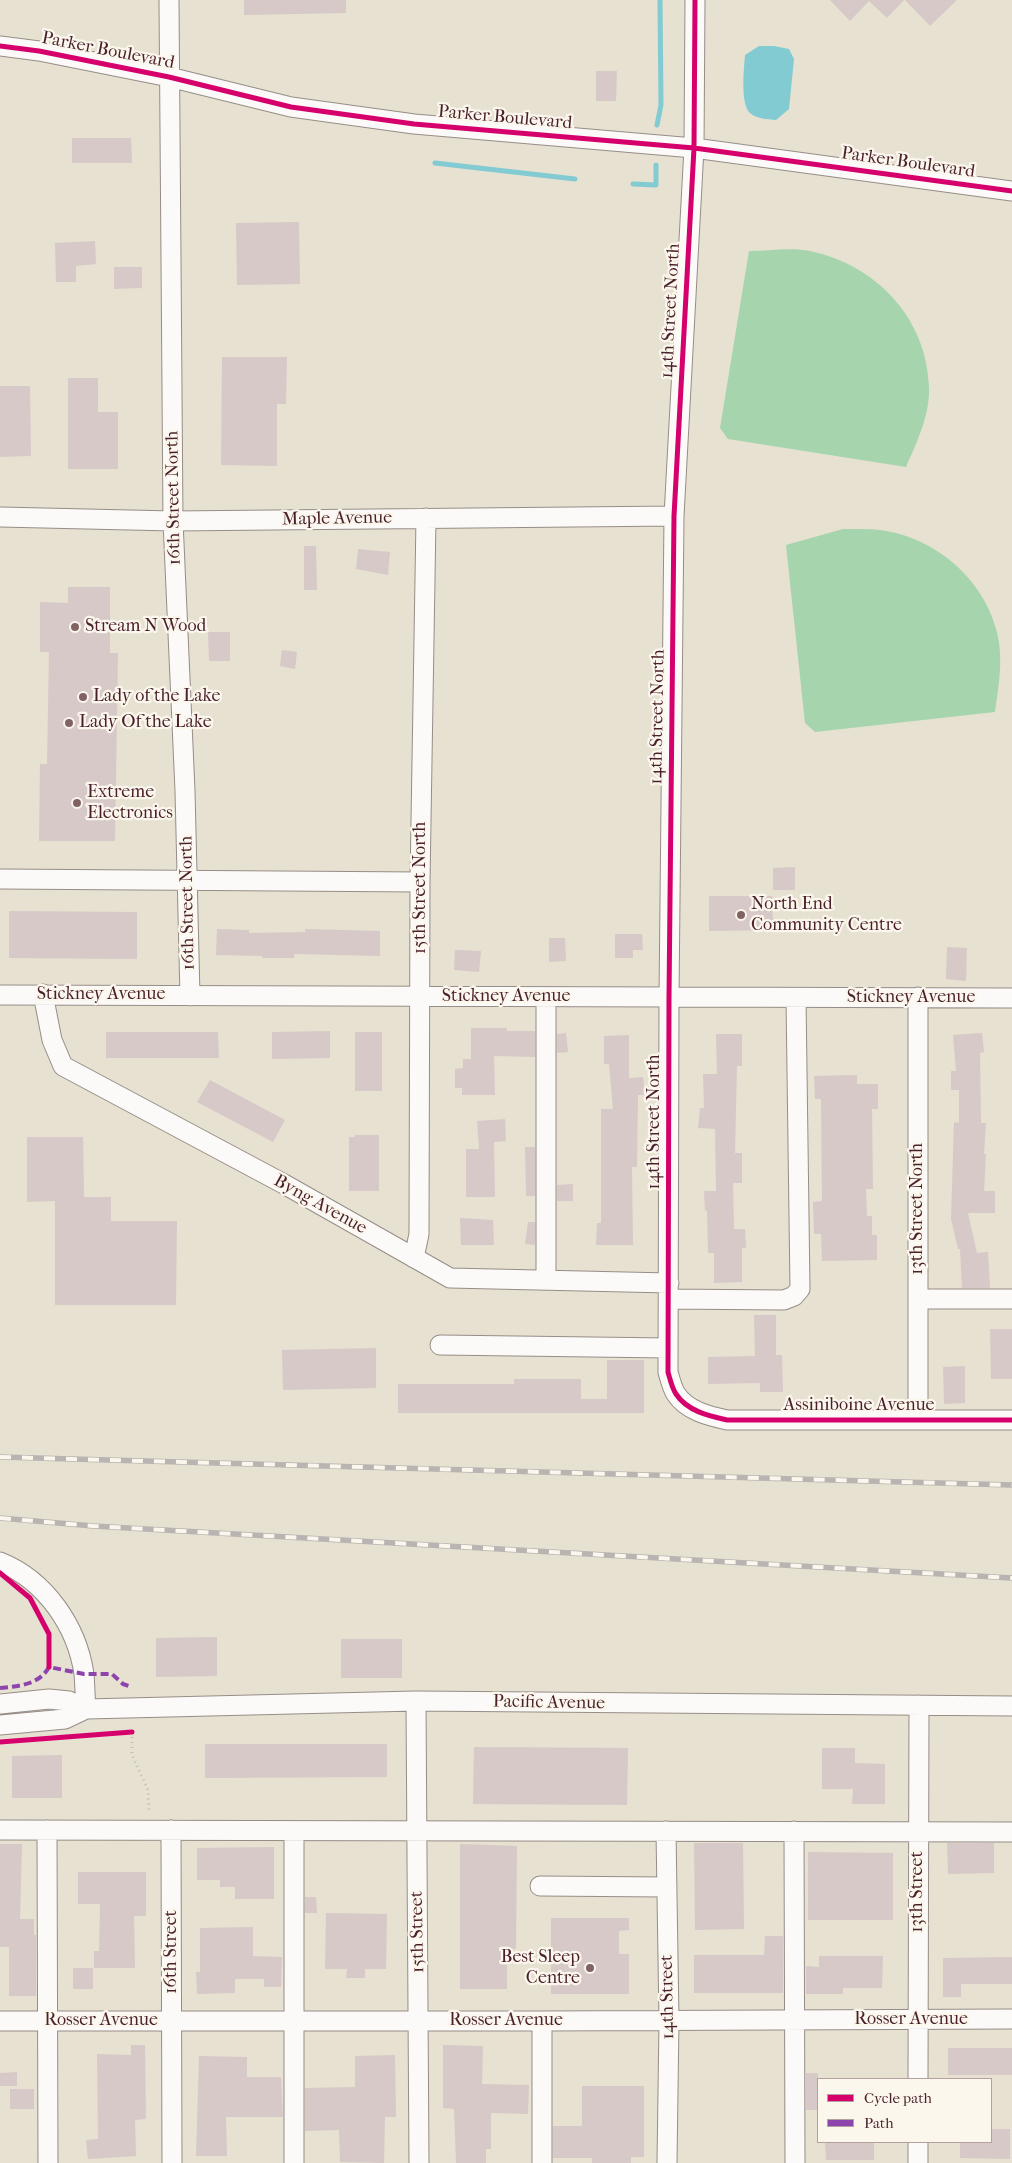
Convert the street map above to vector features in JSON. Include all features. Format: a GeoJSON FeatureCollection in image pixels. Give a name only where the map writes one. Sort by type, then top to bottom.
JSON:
{"type":"FeatureCollection","features":[{"type":"Feature","properties":{"kind":"street","name":"16th Street North"},"geometry":{"type":"LineString","coordinates":[[169,0],[173,521],[185,791],[190,996]]}},
{"type":"Feature","properties":{"kind":"street","name":"14th Street North"},"geometry":{"type":"LineString","coordinates":[[696,0],[694,148],[674,516],[669,997],[668,1372],[675,1394],[688,1406],[707,1416]]}},
{"type":"Feature","properties":{"kind":"street","name":"Parker Boulevard"},"geometry":{"type":"LineString","coordinates":[[0,46],[169,77],[291,107],[406,123],[694,148],[1012,191]]}},
{"type":"Feature","properties":{"kind":"street","name":"Maple Avenue"},"geometry":{"type":"LineString","coordinates":[[0,517],[173,521],[674,516]]}},
{"type":"Feature","properties":{"kind":"street","name":"15th Street North"},"geometry":{"type":"LineString","coordinates":[[414,1258],[419,1234],[420,882],[426,518]]}},
{"type":"Feature","properties":{"kind":"street"},"geometry":{"type":"LineString","coordinates":[[0,879],[420,882]]}},
{"type":"Feature","properties":{"kind":"street","name":"Stickney Avenue"},"geometry":{"type":"LineString","coordinates":[[0,994],[546,998],[1012,998]]}},
{"type":"Feature","properties":{"kind":"street","name":"Byng Avenue"},"geometry":{"type":"LineString","coordinates":[[43,994],[52,1040],[63,1066],[284,1184],[450,1278],[546,1280],[784,1300],[794,1296],[800,1288],[796,998]]}},
{"type":"Feature","properties":{"kind":"street"},"geometry":{"type":"LineString","coordinates":[[546,998],[546,1280]]}},
{"type":"Feature","properties":{"kind":"street","name":"13th Street North"},"geometry":{"type":"LineString","coordinates":[[918,998],[918,1420]]}},
{"type":"Feature","properties":{"kind":"street"},"geometry":{"type":"LineString","coordinates":[[918,1299],[1012,1299]]}},
{"type":"Feature","properties":{"kind":"street"},"geometry":{"type":"LineString","coordinates":[[440,1345],[668,1348]]}},
{"type":"Feature","properties":{"kind":"street","name":"Assiniboine Avenue"},"geometry":{"type":"LineString","coordinates":[[707,1416],[727,1420],[1012,1420]]}},
{"type":"Feature","properties":{"kind":"street"},"geometry":{"type":"LineString","coordinates":[[0,1562],[25,1575],[37,1584],[51,1600],[69,1627],[84,1674],[86,1709]]}},
{"type":"Feature","properties":{"kind":"street","name":"Pacific Avenue"},"geometry":{"type":"LineString","coordinates":[[0,1704],[59,1700],[68,1701],[86,1709],[416,1701],[1012,1706]]}},
{"type":"Feature","properties":{"kind":"street","name":"15th Street"},"geometry":{"type":"LineString","coordinates":[[416,1701],[419,2163]]}},
{"type":"Feature","properties":{"kind":"street","name":"13th Street"},"geometry":{"type":"LineString","coordinates":[[918,2078],[919,1705]]}},
{"type":"Feature","properties":{"kind":"street","name":"Pacific Avenue"},"geometry":{"type":"LineString","coordinates":[[0,1725],[65,1720],[86,1709]]}},
{"type":"Feature","properties":{"kind":"street"},"geometry":{"type":"LineString","coordinates":[[0,1830],[1012,1832]]}},
{"type":"Feature","properties":{"kind":"street"},"geometry":{"type":"LineString","coordinates":[[47,1830],[48,2163]]}},
{"type":"Feature","properties":{"kind":"street","name":"16th Street"},"geometry":{"type":"LineString","coordinates":[[171,1830],[172,2163]]}},
{"type":"Feature","properties":{"kind":"street"},"geometry":{"type":"LineString","coordinates":[[294,1831],[294,2163]]}},
{"type":"Feature","properties":{"kind":"street","name":"14th Street"},"geometry":{"type":"LineString","coordinates":[[666,1832],[670,2021],[668,2163]]}},
{"type":"Feature","properties":{"kind":"street"},"geometry":{"type":"LineString","coordinates":[[794,1832],[794,2163]]}},
{"type":"Feature","properties":{"kind":"street"},"geometry":{"type":"LineString","coordinates":[[540,1886],[666,1887]]}},
{"type":"Feature","properties":{"kind":"street","name":"Rosser Avenue"},"geometry":{"type":"LineString","coordinates":[[0,2020],[419,2020],[542,2022],[1012,2019]]}},
{"type":"Feature","properties":{"kind":"street"},"geometry":{"type":"LineString","coordinates":[[542,2022],[542,2163]]}},
{"type":"Feature","properties":{"kind":"street"},"geometry":{"type":"LineString","coordinates":[[918,2143],[918,2163]]}},
{"type":"Feature","properties":{"kind":"path"},"geometry":{"type":"LineString","coordinates":[[123,1732],[132,1732],[133,1757],[148,1793],[149,1822]]}},
{"type":"Feature","properties":{"kind":"green space"},"geometry":{"type":"Polygon","coordinates":[[[803,250],[834,258],[856,268],[876,282],[894,298],[908,317],[919,339],[926,362],[929,397],[925,418],[906,467],[728,439],[720,428],[749,251],[803,250]]]}},
{"type":"Feature","properties":{"kind":"green space"},"geometry":{"type":"Polygon","coordinates":[[[843,529],[883,530],[913,539],[929,546],[944,556],[971,581],[990,612],[1000,649],[1000,670],[995,712],[815,732],[805,723],[786,545],[843,529]]]}},
{"type":"Feature","properties":{"kind":"water"},"geometry":{"type":"Polygon","coordinates":[[[759,46],[789,49],[794,59],[789,109],[776,120],[753,115],[750,113],[745,102],[743,86],[745,55],[759,46]]]}},
{"type":"Feature","properties":{"kind":"building"},"geometry":{"type":"Polygon","coordinates":[[[244,0],[346,0],[346,13],[244,15],[244,0]]]}},
{"type":"Feature","properties":{"kind":"building"},"geometry":{"type":"Polygon","coordinates":[[[830,0],[904,0],[887,18],[869,1],[850,21],[830,0]]]}},
{"type":"Feature","properties":{"kind":"building"},"geometry":{"type":"Polygon","coordinates":[[[905,0],[957,0],[930,26],[905,0]]]}},
{"type":"Feature","properties":{"kind":"building"},"geometry":{"type":"Polygon","coordinates":[[[596,71],[617,71],[616,101],[596,101],[596,71]]]}},
{"type":"Feature","properties":{"kind":"building"},"geometry":{"type":"Polygon","coordinates":[[[72,138],[131,138],[132,163],[72,163],[72,138]]]}},
{"type":"Feature","properties":{"kind":"building"},"geometry":{"type":"Polygon","coordinates":[[[299,222],[300,284],[237,285],[236,223],[299,222]]]}},
{"type":"Feature","properties":{"kind":"building"},"geometry":{"type":"Polygon","coordinates":[[[95,241],[96,264],[76,266],[76,282],[56,282],[55,243],[95,241]]]}},
{"type":"Feature","properties":{"kind":"building"},"geometry":{"type":"Polygon","coordinates":[[[114,267],[142,267],[142,288],[114,289],[114,267]]]}},
{"type":"Feature","properties":{"kind":"building"},"geometry":{"type":"Polygon","coordinates":[[[222,357],[287,357],[286,404],[277,404],[277,466],[221,465],[222,357]]]}},
{"type":"Feature","properties":{"kind":"building"},"geometry":{"type":"Polygon","coordinates":[[[68,378],[98,378],[98,412],[118,412],[118,469],[68,469],[68,378]]]}},
{"type":"Feature","properties":{"kind":"building"},"geometry":{"type":"Polygon","coordinates":[[[0,386],[30,386],[31,456],[0,457],[0,386]]]}},
{"type":"Feature","properties":{"kind":"building"},"geometry":{"type":"Polygon","coordinates":[[[304,546],[316,546],[317,590],[304,590],[304,546]]]}},
{"type":"Feature","properties":{"kind":"building"},"geometry":{"type":"Polygon","coordinates":[[[358,549],[390,552],[388,575],[356,569],[358,549]]]}},
{"type":"Feature","properties":{"kind":"building"},"geometry":{"type":"Polygon","coordinates":[[[68,587],[110,587],[110,653],[118,653],[115,841],[39,841],[40,764],[47,764],[49,652],[40,652],[40,602],[68,603],[68,587]]]}},
{"type":"Feature","properties":{"kind":"building"},"geometry":{"type":"Polygon","coordinates":[[[208,632],[230,632],[230,661],[209,661],[208,632]]]}},
{"type":"Feature","properties":{"kind":"building"},"geometry":{"type":"Polygon","coordinates":[[[282,650],[297,652],[295,669],[280,666],[282,650]]]}},
{"type":"Feature","properties":{"kind":"building"},"geometry":{"type":"Polygon","coordinates":[[[795,867],[795,890],[773,890],[773,868],[795,867]]]}},
{"type":"Feature","properties":{"kind":"building"},"geometry":{"type":"Polygon","coordinates":[[[709,896],[772,896],[773,930],[709,931],[709,896]]]}},
{"type":"Feature","properties":{"kind":"building"},"geometry":{"type":"Polygon","coordinates":[[[9,911],[137,912],[137,959],[9,958],[9,911]]]}},
{"type":"Feature","properties":{"kind":"building"},"geometry":{"type":"Polygon","coordinates":[[[217,929],[249,930],[249,933],[305,932],[305,929],[380,931],[380,956],[294,954],[294,958],[262,958],[262,956],[216,955],[217,929]]]}},
{"type":"Feature","properties":{"kind":"building"},"geometry":{"type":"Polygon","coordinates":[[[615,934],[642,934],[643,950],[633,950],[633,958],[615,958],[615,934]]]}},
{"type":"Feature","properties":{"kind":"building"},"geometry":{"type":"Polygon","coordinates":[[[549,938],[565,938],[566,961],[549,962],[549,938]]]}},
{"type":"Feature","properties":{"kind":"building"},"geometry":{"type":"Polygon","coordinates":[[[947,947],[967,948],[966,981],[946,979],[947,947]]]}},
{"type":"Feature","properties":{"kind":"building"},"geometry":{"type":"Polygon","coordinates":[[[455,950],[481,951],[479,972],[454,970],[455,950]]]}},
{"type":"Feature","properties":{"kind":"building"},"geometry":{"type":"Polygon","coordinates":[[[471,1028],[507,1028],[507,1031],[535,1031],[535,1057],[494,1056],[495,1095],[462,1095],[462,1088],[455,1088],[455,1069],[463,1068],[463,1059],[471,1059],[471,1028]]]}},
{"type":"Feature","properties":{"kind":"building"},"geometry":{"type":"Polygon","coordinates":[[[330,1031],[330,1058],[272,1059],[272,1032],[330,1031]]]}},
{"type":"Feature","properties":{"kind":"building"},"geometry":{"type":"Polygon","coordinates":[[[106,1032],[218,1032],[219,1058],[106,1058],[106,1032]]]}},
{"type":"Feature","properties":{"kind":"building"},"geometry":{"type":"Polygon","coordinates":[[[355,1032],[382,1032],[382,1091],[355,1091],[355,1032]]]}},
{"type":"Feature","properties":{"kind":"building"},"geometry":{"type":"Polygon","coordinates":[[[566,1033],[568,1052],[557,1053],[557,1034],[566,1033]]]}},
{"type":"Feature","properties":{"kind":"building"},"geometry":{"type":"Polygon","coordinates":[[[982,1033],[984,1052],[980,1053],[981,1123],[986,1123],[984,1191],[995,1191],[995,1213],[968,1213],[977,1253],[988,1252],[990,1288],[962,1288],[960,1249],[958,1249],[951,1219],[954,1122],[959,1123],[959,1090],[951,1090],[951,1071],[956,1071],[953,1035],[982,1033]]]}},
{"type":"Feature","properties":{"kind":"building"},"geometry":{"type":"Polygon","coordinates":[[[716,1034],[742,1034],[742,1066],[737,1066],[735,1153],[742,1153],[742,1183],[733,1183],[734,1229],[745,1229],[746,1248],[742,1248],[742,1282],[714,1283],[714,1253],[708,1253],[707,1210],[705,1211],[704,1191],[716,1191],[715,1129],[698,1128],[700,1108],[704,1108],[703,1074],[717,1074],[716,1034]]]}},
{"type":"Feature","properties":{"kind":"building"},"geometry":{"type":"Polygon","coordinates":[[[629,1035],[629,1078],[643,1077],[645,1095],[638,1095],[637,1167],[632,1167],[633,1245],[596,1245],[597,1223],[601,1223],[601,1109],[613,1109],[609,1064],[604,1064],[604,1036],[629,1035]]]}},
{"type":"Feature","properties":{"kind":"building"},"geometry":{"type":"Polygon","coordinates":[[[857,1075],[857,1084],[878,1084],[878,1109],[872,1109],[873,1189],[866,1189],[867,1216],[872,1216],[872,1235],[877,1235],[877,1260],[822,1261],[821,1234],[814,1234],[813,1202],[822,1201],[821,1099],[815,1099],[814,1076],[857,1075]]]}},
{"type":"Feature","properties":{"kind":"building"},"geometry":{"type":"Polygon","coordinates":[[[210,1080],[285,1120],[273,1142],[197,1102],[210,1080]]]}},
{"type":"Feature","properties":{"kind":"building"},"geometry":{"type":"Polygon","coordinates":[[[505,1119],[506,1141],[494,1142],[495,1197],[466,1197],[466,1149],[479,1149],[477,1121],[505,1119]]]}},
{"type":"Feature","properties":{"kind":"building"},"geometry":{"type":"Polygon","coordinates":[[[355,1135],[379,1135],[379,1191],[349,1191],[349,1137],[355,1137],[355,1135]]]}},
{"type":"Feature","properties":{"kind":"building"},"geometry":{"type":"Polygon","coordinates":[[[27,1137],[83,1137],[84,1197],[111,1197],[111,1221],[177,1221],[176,1305],[55,1305],[55,1201],[27,1202],[27,1137]]]}},
{"type":"Feature","properties":{"kind":"building"},"geometry":{"type":"Polygon","coordinates":[[[525,1147],[535,1147],[535,1196],[526,1196],[525,1147]]]}},
{"type":"Feature","properties":{"kind":"building"},"geometry":{"type":"Polygon","coordinates":[[[573,1184],[573,1201],[557,1201],[557,1185],[573,1184]]]}},
{"type":"Feature","properties":{"kind":"building"},"geometry":{"type":"Polygon","coordinates":[[[460,1218],[493,1220],[494,1245],[461,1245],[460,1218]]]}},
{"type":"Feature","properties":{"kind":"building"},"geometry":{"type":"Polygon","coordinates":[[[528,1222],[535,1222],[535,1245],[525,1244],[528,1222]]]}},
{"type":"Feature","properties":{"kind":"building"},"geometry":{"type":"Polygon","coordinates":[[[754,1315],[776,1315],[776,1355],[782,1355],[783,1392],[760,1392],[760,1383],[708,1384],[708,1357],[755,1356],[754,1315]]]}},
{"type":"Feature","properties":{"kind":"building"},"geometry":{"type":"Polygon","coordinates":[[[990,1329],[1012,1329],[1012,1379],[991,1379],[990,1329]]]}},
{"type":"Feature","properties":{"kind":"building"},"geometry":{"type":"Polygon","coordinates":[[[376,1348],[376,1388],[283,1390],[282,1350],[376,1348]]]}},
{"type":"Feature","properties":{"kind":"building"},"geometry":{"type":"Polygon","coordinates":[[[607,1360],[644,1360],[644,1413],[398,1413],[398,1384],[514,1384],[514,1379],[581,1379],[581,1399],[607,1399],[607,1360]]]}},
{"type":"Feature","properties":{"kind":"building"},"geometry":{"type":"Polygon","coordinates":[[[965,1366],[965,1403],[944,1404],[943,1367],[965,1366]]]}},
{"type":"Feature","properties":{"kind":"building"},"geometry":{"type":"Polygon","coordinates":[[[217,1637],[217,1676],[156,1677],[156,1638],[217,1637]]]}},
{"type":"Feature","properties":{"kind":"building"},"geometry":{"type":"Polygon","coordinates":[[[341,1639],[402,1639],[402,1678],[341,1678],[341,1639]]]}},
{"type":"Feature","properties":{"kind":"building"},"geometry":{"type":"Polygon","coordinates":[[[205,1744],[387,1744],[387,1777],[205,1778],[205,1744]]]}},
{"type":"Feature","properties":{"kind":"building"},"geometry":{"type":"Polygon","coordinates":[[[474,1747],[628,1748],[627,1805],[473,1804],[474,1747]]]}},
{"type":"Feature","properties":{"kind":"building"},"geometry":{"type":"Polygon","coordinates":[[[822,1748],[855,1748],[855,1763],[885,1764],[885,1804],[852,1804],[853,1789],[822,1789],[822,1748]]]}},
{"type":"Feature","properties":{"kind":"building"},"geometry":{"type":"Polygon","coordinates":[[[62,1755],[62,1798],[12,1798],[12,1756],[62,1755]]]}},
{"type":"Feature","properties":{"kind":"building"},"geometry":{"type":"Polygon","coordinates":[[[694,1843],[743,1843],[744,1929],[695,1930],[694,1843]]]}},
{"type":"Feature","properties":{"kind":"building"},"geometry":{"type":"Polygon","coordinates":[[[947,1843],[994,1843],[994,1873],[948,1874],[947,1843]]]}},
{"type":"Feature","properties":{"kind":"building"},"geometry":{"type":"Polygon","coordinates":[[[0,1844],[22,1844],[20,1919],[34,1919],[34,1935],[36,1935],[36,1996],[9,1996],[9,1947],[0,1947],[0,1844]]]}},
{"type":"Feature","properties":{"kind":"building"},"geometry":{"type":"Polygon","coordinates":[[[460,1844],[517,1846],[516,1949],[507,1949],[507,1989],[460,1989],[460,1844]]]}},
{"type":"Feature","properties":{"kind":"building"},"geometry":{"type":"Polygon","coordinates":[[[274,1847],[274,1899],[235,1899],[235,1887],[220,1887],[220,1880],[197,1880],[197,1848],[274,1847]]]}},
{"type":"Feature","properties":{"kind":"building"},"geometry":{"type":"Polygon","coordinates":[[[808,1852],[893,1853],[893,1920],[808,1920],[808,1852]]]}},
{"type":"Feature","properties":{"kind":"building"},"geometry":{"type":"Polygon","coordinates":[[[78,1872],[146,1872],[146,1916],[134,1916],[135,1968],[94,1968],[94,1951],[99,1951],[100,1904],[78,1904],[78,1872]]]}},
{"type":"Feature","properties":{"kind":"building"},"geometry":{"type":"Polygon","coordinates":[[[305,1897],[316,1897],[317,1913],[305,1913],[305,1897]]]}},
{"type":"Feature","properties":{"kind":"building"},"geometry":{"type":"Polygon","coordinates":[[[326,1913],[387,1914],[386,1969],[365,1969],[365,1978],[346,1978],[347,1969],[325,1969],[326,1913]]]}},
{"type":"Feature","properties":{"kind":"building"},"geometry":{"type":"Polygon","coordinates":[[[551,1918],[629,1918],[629,1930],[619,1931],[619,1954],[629,1954],[629,1994],[551,1994],[551,1918]]]}},
{"type":"Feature","properties":{"kind":"building"},"geometry":{"type":"Polygon","coordinates":[[[253,1927],[253,1956],[282,1957],[281,1987],[264,1987],[264,1979],[235,1979],[235,1993],[197,1994],[196,1972],[200,1972],[200,1928],[253,1927]]]}},
{"type":"Feature","properties":{"kind":"building"},"geometry":{"type":"Polygon","coordinates":[[[765,1936],[783,1936],[783,1993],[694,1993],[694,1955],[764,1955],[765,1936]]]}},
{"type":"Feature","properties":{"kind":"building"},"geometry":{"type":"Polygon","coordinates":[[[819,1956],[883,1956],[882,1988],[843,1988],[843,1994],[806,1994],[806,1966],[819,1967],[819,1956]]]}},
{"type":"Feature","properties":{"kind":"building"},"geometry":{"type":"Polygon","coordinates":[[[1012,1957],[1012,1984],[961,1984],[961,1997],[943,1997],[943,1958],[1012,1957]]]}},
{"type":"Feature","properties":{"kind":"building"},"geometry":{"type":"Polygon","coordinates":[[[73,1968],[93,1968],[93,1989],[73,1989],[73,1968]]]}},
{"type":"Feature","properties":{"kind":"building"},"geometry":{"type":"Polygon","coordinates":[[[131,2045],[145,2045],[146,2119],[135,2120],[136,2156],[88,2159],[86,2140],[98,2139],[97,2054],[131,2055],[131,2045]]]}},
{"type":"Feature","properties":{"kind":"building"},"geometry":{"type":"Polygon","coordinates":[[[443,2045],[483,2046],[482,2084],[529,2085],[528,2114],[491,2113],[491,2149],[486,2149],[486,2163],[456,2163],[454,2109],[443,2108],[443,2045]]]}},
{"type":"Feature","properties":{"kind":"building"},"geometry":{"type":"Polygon","coordinates":[[[948,2048],[1012,2048],[1012,2075],[948,2075],[948,2048]]]}},
{"type":"Feature","properties":{"kind":"building"},"geometry":{"type":"Polygon","coordinates":[[[395,2055],[396,2117],[385,2117],[384,2163],[340,2162],[339,2130],[305,2131],[305,2088],[355,2087],[355,2056],[395,2055]]]}},
{"type":"Feature","properties":{"kind":"building"},"geometry":{"type":"Polygon","coordinates":[[[199,2056],[247,2057],[247,2077],[281,2077],[283,2117],[226,2117],[227,2156],[196,2156],[199,2056]]]}},
{"type":"Feature","properties":{"kind":"building"},"geometry":{"type":"Polygon","coordinates":[[[17,2072],[17,2086],[0,2086],[0,2073],[17,2072]]]}},
{"type":"Feature","properties":{"kind":"building"},"geometry":{"type":"Polygon","coordinates":[[[806,2073],[818,2073],[817,2110],[806,2110],[806,2073]]]}},
{"type":"Feature","properties":{"kind":"building"},"geometry":{"type":"Polygon","coordinates":[[[582,2086],[644,2086],[644,2157],[631,2157],[631,2163],[592,2163],[592,2158],[553,2158],[553,2126],[582,2126],[582,2086]]]}},
{"type":"Feature","properties":{"kind":"building"},"geometry":{"type":"Polygon","coordinates":[[[10,2089],[34,2089],[34,2109],[10,2109],[10,2089]]]}},
{"type":"Feature","properties":{"kind":"building"},"geometry":{"type":"Polygon","coordinates":[[[992,2129],[1010,2129],[1010,2159],[960,2158],[960,2143],[992,2143],[992,2129]]]}},
{"type":"Feature","properties":{"kind":"building"},"geometry":{"type":"Polygon","coordinates":[[[825,2143],[874,2143],[874,2160],[826,2160],[825,2143]]]}},
{"type":"Feature","properties":{"kind":"waterway"},"geometry":{"type":"LineString","coordinates":[[657,125],[661,105],[660,0]]}},
{"type":"Feature","properties":{"kind":"waterway"},"geometry":{"type":"LineString","coordinates":[[435,163],[575,179]]}},
{"type":"Feature","properties":{"kind":"waterway"},"geometry":{"type":"LineString","coordinates":[[633,184],[656,185],[656,165]]}},
{"type":"Feature","properties":{"kind":"railway"},"geometry":{"type":"LineString","coordinates":[[0,1457],[1012,1485]]}},
{"type":"Feature","properties":{"kind":"railway"},"geometry":{"type":"LineString","coordinates":[[0,1518],[93,1526],[1012,1578]]}},
{"type":"Feature","properties":{"kind":"marked path"},"geometry":{"type":"LineString","coordinates":[[0,1688],[28,1684],[40,1678],[49,1667],[84,1674],[112,1674],[123,1684],[132,1687]]}},
{"type":"Feature","properties":{"kind":"cycle path"},"geometry":{"type":"LineString","coordinates":[[695,0],[694,148],[674,516],[669,997],[668,1372],[675,1392],[686,1405],[692,1409],[727,1420],[1012,1420]]}},
{"type":"Feature","properties":{"kind":"cycle path"},"geometry":{"type":"LineString","coordinates":[[0,46],[39,51],[169,77],[291,107],[414,124],[694,148],[1012,191]]}},
{"type":"Feature","properties":{"kind":"cycle path"},"geometry":{"type":"LineString","coordinates":[[0,1573],[30,1598],[49,1634],[49,1667]]}},
{"type":"Feature","properties":{"kind":"cycle path"},"geometry":{"type":"LineString","coordinates":[[0,1742],[132,1732]]}},
{"type":"Feature","properties":{"kind":"place","name":"Stream N Wood"},"geometry":{"type":"Point","coordinates":[75,627]}},
{"type":"Feature","properties":{"kind":"place","name":"Lady of the Lake"},"geometry":{"type":"Point","coordinates":[83,697]}},
{"type":"Feature","properties":{"kind":"place","name":"Lady Of the Lake"},"geometry":{"type":"Point","coordinates":[69,723]}},
{"type":"Feature","properties":{"kind":"place","name":"Extreme Electronics"},"geometry":{"type":"Point","coordinates":[77,803]}},
{"type":"Feature","properties":{"kind":"place","name":"North End Community Centre"},"geometry":{"type":"Point","coordinates":[741,915]}},
{"type":"Feature","properties":{"kind":"place","name":"Best Sleep Centre"},"geometry":{"type":"Point","coordinates":[590,1968]}}]}
